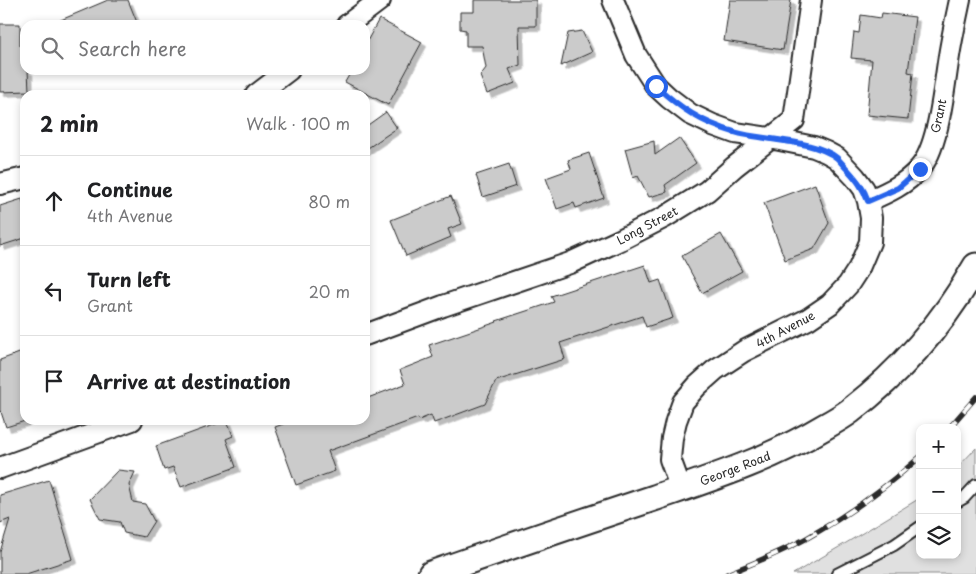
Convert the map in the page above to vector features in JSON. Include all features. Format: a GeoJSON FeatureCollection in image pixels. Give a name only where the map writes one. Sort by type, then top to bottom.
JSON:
{"type":"FeatureCollection","features":[{"type":"Feature","properties":{"kind":"street"},"geometry":{"type":"LineString","coordinates":[[354,20],[380,0]]}},
{"type":"Feature","properties":{"kind":"street","name":"4th Avenue"},"geometry":{"type":"LineString","coordinates":[[613,0],[636,55],[656,86],[670,98],[690,114],[713,125],[736,133],[814,147],[837,158],[864,189],[871,218],[870,242],[859,268],[848,285],[830,304],[808,319],[744,351],[715,370],[696,386],[683,402],[676,421],[670,459],[681,489]]}},
{"type":"Feature","properties":{"kind":"street","name":"Long Street"},"geometry":{"type":"LineString","coordinates":[[370,333],[570,263],[665,217],[707,191],[734,167],[794,120],[811,0]]}},
{"type":"Feature","properties":{"kind":"street","name":"Grant"},"geometry":{"type":"LineString","coordinates":[[868,201],[898,188],[920,169],[931,149],[940,111],[960,0]]}},
{"type":"Feature","properties":{"kind":"street"},"geometry":{"type":"LineString","coordinates":[[263,90],[282,75]]}},
{"type":"Feature","properties":{"kind":"street"},"geometry":{"type":"LineString","coordinates":[[0,184],[20,179]]}},
{"type":"Feature","properties":{"kind":"street","name":"George Road"},"geometry":{"type":"LineString","coordinates":[[431,574],[681,489],[758,461],[802,441],[849,412],[894,374],[926,339],[964,287],[976,266]]}},
{"type":"Feature","properties":{"kind":"street"},"geometry":{"type":"LineString","coordinates":[[0,468],[118,425]]}},
{"type":"Feature","properties":{"kind":"lane"},"geometry":{"type":"LineString","coordinates":[[961,500],[976,485]]}},
{"type":"Feature","properties":{"kind":"lane"},"geometry":{"type":"LineString","coordinates":[[837,574],[894,545],[916,530]]}},
{"type":"Feature","properties":{"kind":"shaded area"},"geometry":{"type":"Polygon","coordinates":[[[976,448],[976,574],[793,574],[916,500],[916,559],[961,559],[961,464],[976,448]]]}},
{"type":"Feature","properties":{"kind":"building"},"geometry":{"type":"Polygon","coordinates":[[[108,0],[128,0],[136,20],[61,20],[108,0]]]}},
{"type":"Feature","properties":{"kind":"building"},"geometry":{"type":"Polygon","coordinates":[[[474,0],[536,0],[536,26],[519,26],[520,65],[509,69],[515,83],[487,94],[480,76],[486,68],[482,46],[466,46],[466,30],[460,29],[460,12],[474,12],[474,0]]]}},
{"type":"Feature","properties":{"kind":"building"},"geometry":{"type":"Polygon","coordinates":[[[730,0],[791,0],[783,50],[724,41],[730,0]]]}},
{"type":"Feature","properties":{"kind":"building"},"geometry":{"type":"Polygon","coordinates":[[[882,13],[915,17],[908,72],[913,73],[908,119],[867,115],[872,60],[851,58],[854,32],[859,33],[861,15],[881,18],[882,13]]]}},
{"type":"Feature","properties":{"kind":"building"},"geometry":{"type":"Polygon","coordinates":[[[379,19],[422,42],[388,105],[370,95],[370,90],[360,90],[345,82],[349,75],[370,75],[370,36],[379,19]]]}},
{"type":"Feature","properties":{"kind":"building"},"geometry":{"type":"Polygon","coordinates":[[[0,24],[20,24],[20,75],[28,75],[29,90],[0,92],[0,24]]]}},
{"type":"Feature","properties":{"kind":"building"},"geometry":{"type":"Polygon","coordinates":[[[582,31],[592,52],[561,66],[568,33],[582,31]]]}},
{"type":"Feature","properties":{"kind":"building"},"geometry":{"type":"Polygon","coordinates":[[[386,112],[397,128],[370,147],[370,123],[386,112]]]}},
{"type":"Feature","properties":{"kind":"building"},"geometry":{"type":"Polygon","coordinates":[[[679,138],[696,163],[665,185],[667,192],[649,197],[638,176],[633,178],[625,149],[654,141],[655,155],[679,138]]]}},
{"type":"Feature","properties":{"kind":"building"},"geometry":{"type":"Polygon","coordinates":[[[589,153],[604,198],[576,208],[574,203],[557,209],[546,178],[571,169],[568,160],[589,153]]]}},
{"type":"Feature","properties":{"kind":"building"},"geometry":{"type":"Polygon","coordinates":[[[509,164],[516,186],[483,197],[476,175],[509,164]]]}},
{"type":"Feature","properties":{"kind":"building"},"geometry":{"type":"Polygon","coordinates":[[[815,184],[829,223],[814,249],[785,260],[764,203],[815,184]]]}},
{"type":"Feature","properties":{"kind":"building"},"geometry":{"type":"Polygon","coordinates":[[[451,196],[462,224],[448,229],[451,237],[406,256],[391,220],[451,196]]]}},
{"type":"Feature","properties":{"kind":"building"},"geometry":{"type":"Polygon","coordinates":[[[20,200],[20,240],[0,246],[0,206],[20,200]]]}},
{"type":"Feature","properties":{"kind":"building"},"geometry":{"type":"Polygon","coordinates":[[[721,234],[742,271],[702,293],[682,256],[721,234]]]}},
{"type":"Feature","properties":{"kind":"building"},"geometry":{"type":"Polygon","coordinates":[[[645,265],[651,283],[660,280],[673,318],[646,327],[642,316],[560,343],[565,359],[496,381],[485,404],[434,423],[431,415],[419,420],[418,418],[328,451],[335,471],[296,485],[275,427],[280,425],[370,425],[370,397],[405,384],[400,370],[433,357],[429,345],[554,302],[551,296],[645,265]]]}},
{"type":"Feature","properties":{"kind":"building"},"geometry":{"type":"Polygon","coordinates":[[[20,353],[20,423],[6,427],[0,411],[0,360],[20,353]]]}},
{"type":"Feature","properties":{"kind":"building"},"geometry":{"type":"Polygon","coordinates":[[[213,425],[229,425],[233,436],[226,439],[236,467],[181,487],[173,467],[164,470],[156,446],[213,425]]]}},
{"type":"Feature","properties":{"kind":"building"},"geometry":{"type":"Polygon","coordinates":[[[118,470],[135,472],[129,485],[133,502],[145,504],[154,521],[144,537],[124,533],[120,522],[100,519],[90,499],[118,470]]]}},
{"type":"Feature","properties":{"kind":"building"},"geometry":{"type":"Polygon","coordinates":[[[49,480],[73,559],[26,574],[0,574],[0,552],[10,519],[0,523],[0,495],[49,480]]]}},
{"type":"Feature","properties":{"kind":"railway"},"geometry":{"type":"LineString","coordinates":[[952,424],[976,397]]}},
{"type":"Feature","properties":{"kind":"railway"},"geometry":{"type":"LineString","coordinates":[[727,574],[788,548],[837,520],[893,480],[916,460]]}},
{"type":"Feature","properties":{"kind":"route"},"geometry":{"type":"LineString","coordinates":[[656,86],[690,114],[713,125],[736,133],[814,147],[826,152],[837,158],[855,177],[864,189],[868,201],[898,188],[920,169]]}}]}
